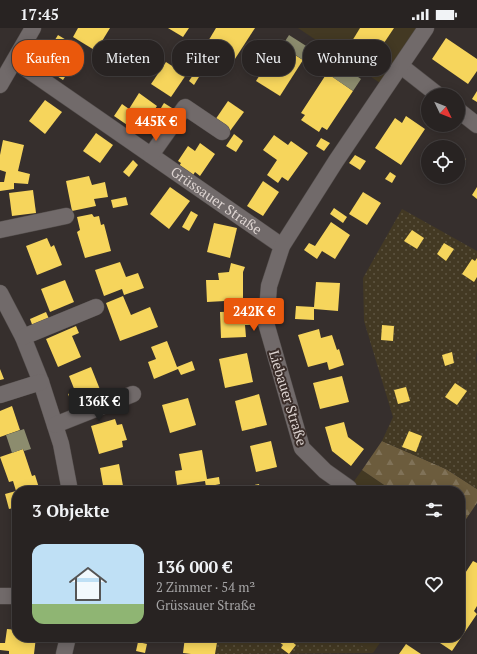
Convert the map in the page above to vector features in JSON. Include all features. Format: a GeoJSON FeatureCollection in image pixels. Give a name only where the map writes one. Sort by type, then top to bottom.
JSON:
{"type":"FeatureCollection","features":[{"type":"Feature","properties":{"kind":"street"},"geometry":{"type":"LineString","coordinates":[[0,85],[8,66],[33,28]]}},
{"type":"Feature","properties":{"kind":"street","name":"Liebauer Straße"},"geometry":{"type":"LineString","coordinates":[[346,486],[325,472],[302,448],[266,323],[269,286],[282,246],[336,161],[426,28]]}},
{"type":"Feature","properties":{"kind":"street","name":"Grüssauer Straße"},"geometry":{"type":"LineString","coordinates":[[8,66],[150,155],[282,246]]}},
{"type":"Feature","properties":{"kind":"street"},"geometry":{"type":"LineString","coordinates":[[401,66],[429,88]]}},
{"type":"Feature","properties":{"kind":"street"},"geometry":{"type":"LineString","coordinates":[[150,155],[184,107],[222,132]]}},
{"type":"Feature","properties":{"kind":"street"},"geometry":{"type":"LineString","coordinates":[[465,116],[477,125]]}},
{"type":"Feature","properties":{"kind":"street"},"geometry":{"type":"LineString","coordinates":[[0,230],[66,216]]}},
{"type":"Feature","properties":{"kind":"street"},"geometry":{"type":"LineString","coordinates":[[0,293],[23,337],[41,382],[61,444],[69,486]]}},
{"type":"Feature","properties":{"kind":"street"},"geometry":{"type":"LineString","coordinates":[[23,337],[96,307]]}},
{"type":"Feature","properties":{"kind":"street"},"geometry":{"type":"LineString","coordinates":[[0,395],[41,382]]}},
{"type":"Feature","properties":{"kind":"street"},"geometry":{"type":"LineString","coordinates":[[55,425],[133,394]]}},
{"type":"Feature","properties":{"kind":"street"},"geometry":{"type":"LineString","coordinates":[[0,596],[12,596]]}},
{"type":"Feature","properties":{"kind":"street"},"geometry":{"type":"LineString","coordinates":[[64,654],[67,642]]}},
{"type":"Feature","properties":{"kind":"shaded area"},"geometry":{"type":"Polygon","coordinates":[[[298,28],[426,28],[386,87],[370,76],[391,76],[391,40],[316,40],[298,28]]]}},
{"type":"Feature","properties":{"kind":"shaded area"},"geometry":{"type":"Polygon","coordinates":[[[402,209],[477,251],[477,489],[446,469],[382,441],[393,417],[364,321],[363,278],[402,209]]]}},
{"type":"Feature","properties":{"kind":"shaded area"},"geometry":{"type":"Polygon","coordinates":[[[362,470],[386,486],[351,486],[362,470]]]}},
{"type":"Feature","properties":{"kind":"shaded area"},"geometry":{"type":"Polygon","coordinates":[[[217,642],[356,642],[373,653],[215,654],[217,642]]]}},
{"type":"Feature","properties":{"kind":"shaded area"},"geometry":{"type":"Polygon","coordinates":[[[356,642],[381,642],[373,653],[356,642]]]}},
{"type":"Feature","properties":{"kind":"green space"},"geometry":{"type":"Polygon","coordinates":[[[382,441],[446,469],[477,489],[477,503],[465,521],[465,486],[386,486],[362,470],[382,441]]]}},
{"type":"Feature","properties":{"kind":"building: Wohnen"},"geometry":{"type":"Polygon","coordinates":[[[78,28],[110,28],[103,40],[92,40],[92,49],[84,44],[84,40],[78,40],[73,37],[78,28]]]}},
{"type":"Feature","properties":{"kind":"building: Wohnen"},"geometry":{"type":"Polygon","coordinates":[[[168,28],[189,28],[183,37],[168,28]]]}},
{"type":"Feature","properties":{"kind":"building: Wohnen"},"geometry":{"type":"Polygon","coordinates":[[[216,28],[255,28],[247,40],[242,40],[242,48],[234,60],[234,40],[209,40],[216,28]]]}},
{"type":"Feature","properties":{"kind":"building: Wohnen"},"geometry":{"type":"Polygon","coordinates":[[[360,28],[394,28],[386,40],[353,40],[360,28]]]}},
{"type":"Feature","properties":{"kind":"building: Wohnen"},"geometry":{"type":"Polygon","coordinates":[[[58,35],[66,40],[55,40],[58,35]]]}},
{"type":"Feature","properties":{"kind":"building: Wohnen"},"geometry":{"type":"Polygon","coordinates":[[[446,38],[477,59],[477,71],[468,84],[432,59],[446,38]]]}},
{"type":"Feature","properties":{"kind":"building: Wohnen"},"geometry":{"type":"Polygon","coordinates":[[[295,55],[303,60],[295,73],[295,55]]]}},
{"type":"Feature","properties":{"kind":"building: Wohnen"},"geometry":{"type":"Polygon","coordinates":[[[166,62],[172,66],[172,76],[185,76],[171,97],[151,84],[156,76],[164,76],[164,65],[166,62]]]}},
{"type":"Feature","properties":{"kind":"building: Wohnen"},"geometry":{"type":"Polygon","coordinates":[[[57,76],[66,76],[63,80],[57,76]]]}},
{"type":"Feature","properties":{"kind":"building: Wohnen"},"geometry":{"type":"Polygon","coordinates":[[[192,76],[200,76],[194,85],[189,81],[192,76]]]}},
{"type":"Feature","properties":{"kind":"building: Wohnen"},"geometry":{"type":"Polygon","coordinates":[[[259,76],[293,76],[280,96],[256,81],[259,76]]]}},
{"type":"Feature","properties":{"kind":"building: Wohnen"},"geometry":{"type":"Polygon","coordinates":[[[325,76],[331,76],[353,91],[327,130],[322,127],[319,132],[301,120],[305,115],[301,113],[325,76]]]}},
{"type":"Feature","properties":{"kind":"building: Wohnen"},"geometry":{"type":"Polygon","coordinates":[[[477,91],[477,102],[472,99],[477,91]]]}},
{"type":"Feature","properties":{"kind":"building: Wohnen"},"geometry":{"type":"Polygon","coordinates":[[[139,93],[157,106],[139,133],[114,116],[122,104],[129,109],[139,93]]]}},
{"type":"Feature","properties":{"kind":"building: Wohnen"},"geometry":{"type":"Polygon","coordinates":[[[45,100],[62,112],[45,134],[29,121],[45,100]]]}},
{"type":"Feature","properties":{"kind":"building: Wohnen"},"geometry":{"type":"Polygon","coordinates":[[[228,101],[244,112],[230,131],[215,120],[228,101]]]}},
{"type":"Feature","properties":{"kind":"building: Wohnen"},"geometry":{"type":"Polygon","coordinates":[[[164,103],[172,108],[164,121],[156,116],[164,103]]]}},
{"type":"Feature","properties":{"kind":"building: Wohnen"},"geometry":{"type":"Polygon","coordinates":[[[406,116],[421,126],[421,132],[423,132],[401,165],[375,148],[395,118],[402,123],[406,116]]]}},
{"type":"Feature","properties":{"kind":"building: Wohnen"},"geometry":{"type":"Polygon","coordinates":[[[96,133],[113,145],[100,163],[83,151],[96,133]]]}},
{"type":"Feature","properties":{"kind":"building: Wohnen"},"geometry":{"type":"Polygon","coordinates":[[[234,134],[243,141],[236,152],[226,146],[234,134]]]}},
{"type":"Feature","properties":{"kind":"building: Wohnen"},"geometry":{"type":"Polygon","coordinates":[[[274,135],[288,145],[291,141],[308,153],[288,181],[282,177],[278,183],[267,175],[277,160],[263,150],[274,135]]]}},
{"type":"Feature","properties":{"kind":"building: Wohnen"},"geometry":{"type":"Polygon","coordinates":[[[321,138],[330,143],[324,151],[316,146],[321,138]]]}},
{"type":"Feature","properties":{"kind":"building: Wohnen"},"geometry":{"type":"Polygon","coordinates":[[[3,140],[24,145],[18,171],[30,174],[28,184],[14,183],[14,189],[0,191],[0,182],[4,182],[6,172],[0,170],[0,155],[3,140]]]}},
{"type":"Feature","properties":{"kind":"building: Wohnen"},"geometry":{"type":"Polygon","coordinates":[[[200,143],[215,154],[200,176],[195,172],[192,177],[178,168],[181,163],[178,161],[188,146],[195,151],[200,143]]]}},
{"type":"Feature","properties":{"kind":"building: Wohnen"},"geometry":{"type":"Polygon","coordinates":[[[355,155],[366,161],[360,170],[349,163],[355,155]]]}},
{"type":"Feature","properties":{"kind":"building: Wohnen"},"geometry":{"type":"Polygon","coordinates":[[[133,160],[138,165],[129,177],[123,172],[133,160]]]}},
{"type":"Feature","properties":{"kind":"building: Wohnen"},"geometry":{"type":"Polygon","coordinates":[[[390,172],[396,176],[392,183],[385,179],[390,172]]]}},
{"type":"Feature","properties":{"kind":"building: Wohnen"},"geometry":{"type":"Polygon","coordinates":[[[89,176],[92,185],[105,182],[108,197],[94,199],[96,206],[72,211],[66,181],[89,176]]]}},
{"type":"Feature","properties":{"kind":"building: Wohnen"},"geometry":{"type":"Polygon","coordinates":[[[263,181],[279,192],[263,216],[247,206],[263,181]]]}},
{"type":"Feature","properties":{"kind":"building: Wohnen"},"geometry":{"type":"Polygon","coordinates":[[[170,187],[190,201],[169,229],[150,214],[170,187]]]}},
{"type":"Feature","properties":{"kind":"building: Wohnen"},"geometry":{"type":"Polygon","coordinates":[[[477,187],[477,199],[472,195],[477,187]]]}},
{"type":"Feature","properties":{"kind":"building: Wohnen"},"geometry":{"type":"Polygon","coordinates":[[[33,190],[36,213],[12,216],[9,193],[33,190]]]}},
{"type":"Feature","properties":{"kind":"building: Wohnen"},"geometry":{"type":"Polygon","coordinates":[[[363,192],[381,203],[367,225],[349,214],[363,192]]]}},
{"type":"Feature","properties":{"kind":"building: Wohnen"},"geometry":{"type":"Polygon","coordinates":[[[126,197],[128,205],[113,208],[111,200],[126,197]]]}},
{"type":"Feature","properties":{"kind":"building: Wohnen"},"geometry":{"type":"Polygon","coordinates":[[[334,208],[347,217],[343,223],[330,214],[334,208]]]}},
{"type":"Feature","properties":{"kind":"building: Wohnen"},"geometry":{"type":"Polygon","coordinates":[[[191,211],[198,215],[189,231],[182,227],[191,211]]]}},
{"type":"Feature","properties":{"kind":"building: Wohnen"},"geometry":{"type":"Polygon","coordinates":[[[92,214],[94,217],[99,216],[101,225],[104,224],[111,251],[85,258],[77,232],[80,230],[77,217],[92,214]]]}},
{"type":"Feature","properties":{"kind":"building: Wohnen"},"geometry":{"type":"Polygon","coordinates":[[[331,222],[350,235],[335,259],[322,251],[317,259],[304,250],[309,243],[315,246],[331,222]]]}},
{"type":"Feature","properties":{"kind":"building: Wohnen"},"geometry":{"type":"Polygon","coordinates":[[[214,223],[237,228],[230,258],[207,252],[214,223]]]}},
{"type":"Feature","properties":{"kind":"building: Wohnen"},"geometry":{"type":"Polygon","coordinates":[[[412,230],[424,238],[417,249],[404,241],[412,230]]]}},
{"type":"Feature","properties":{"kind":"building: Wohnen"},"geometry":{"type":"Polygon","coordinates":[[[47,238],[51,247],[54,245],[62,265],[37,275],[26,246],[47,238]]]}},
{"type":"Feature","properties":{"kind":"building: Wohnen"},"geometry":{"type":"Polygon","coordinates":[[[444,243],[454,249],[446,261],[437,254],[444,243]]]}},
{"type":"Feature","properties":{"kind":"building: Wohnen"},"geometry":{"type":"Polygon","coordinates":[[[477,258],[477,277],[474,282],[462,274],[472,259],[475,261],[477,258]]]}},
{"type":"Feature","properties":{"kind":"building: Wohnen"},"geometry":{"type":"Polygon","coordinates":[[[120,262],[126,277],[138,273],[144,288],[124,295],[122,289],[104,296],[95,270],[120,262]]]}},
{"type":"Feature","properties":{"kind":"building: Wohnen"},"geometry":{"type":"Polygon","coordinates":[[[231,263],[245,267],[243,272],[243,300],[207,302],[206,280],[219,280],[218,273],[229,272],[231,263]]]}},
{"type":"Feature","properties":{"kind":"building: Wohnen"},"geometry":{"type":"Polygon","coordinates":[[[65,280],[74,302],[50,312],[41,289],[65,280]]]}},
{"type":"Feature","properties":{"kind":"building: Wohnen"},"geometry":{"type":"Polygon","coordinates":[[[316,282],[340,283],[338,311],[314,309],[314,320],[295,319],[296,306],[314,307],[316,282]]]}},
{"type":"Feature","properties":{"kind":"building: Wohnen"},"geometry":{"type":"Polygon","coordinates":[[[123,296],[131,315],[150,307],[158,327],[120,341],[106,303],[123,296]]]}},
{"type":"Feature","properties":{"kind":"building: Wohnen"},"geometry":{"type":"Polygon","coordinates":[[[246,311],[247,318],[250,318],[251,325],[245,325],[246,337],[221,338],[220,312],[246,311]]]}},
{"type":"Feature","properties":{"kind":"building: Wohnen"},"geometry":{"type":"Polygon","coordinates":[[[46,312],[50,321],[33,327],[30,319],[46,312]]]}},
{"type":"Feature","properties":{"kind":"building: Wohnen"},"geometry":{"type":"Polygon","coordinates":[[[382,325],[394,326],[393,341],[381,340],[382,325]]]}},
{"type":"Feature","properties":{"kind":"building: Wohnen"},"geometry":{"type":"Polygon","coordinates":[[[76,326],[79,333],[72,336],[81,357],[58,367],[46,339],[76,326]]]}},
{"type":"Feature","properties":{"kind":"building: Wohnen"},"geometry":{"type":"Polygon","coordinates":[[[319,329],[321,338],[332,335],[337,350],[339,349],[344,365],[329,370],[327,362],[308,367],[298,335],[319,329]]]}},
{"type":"Feature","properties":{"kind":"building: Wohnen"},"geometry":{"type":"Polygon","coordinates":[[[167,341],[177,367],[192,361],[195,370],[181,375],[178,369],[154,379],[148,362],[156,359],[151,347],[167,341]]]}},
{"type":"Feature","properties":{"kind":"building: Wohnen"},"geometry":{"type":"Polygon","coordinates":[[[452,352],[454,363],[445,366],[442,355],[452,352]]]}},
{"type":"Feature","properties":{"kind":"building: Wohnen"},"geometry":{"type":"Polygon","coordinates":[[[247,353],[253,382],[225,388],[219,359],[247,353]]]}},
{"type":"Feature","properties":{"kind":"building: Wohnen"},"geometry":{"type":"Polygon","coordinates":[[[91,367],[103,397],[74,409],[68,394],[75,391],[69,376],[91,367]]]}},
{"type":"Feature","properties":{"kind":"building: Wohnen"},"geometry":{"type":"Polygon","coordinates":[[[0,369],[4,379],[0,380],[0,369]]]}},
{"type":"Feature","properties":{"kind":"building: Wohnen"},"geometry":{"type":"Polygon","coordinates":[[[342,376],[349,402],[320,409],[313,383],[342,376]]]}},
{"type":"Feature","properties":{"kind":"building: Wohnen"},"geometry":{"type":"Polygon","coordinates":[[[455,383],[467,391],[457,405],[445,397],[455,383]]]}},
{"type":"Feature","properties":{"kind":"building: Wohnen"},"geometry":{"type":"Polygon","coordinates":[[[406,387],[410,401],[398,404],[394,390],[406,387]]]}},
{"type":"Feature","properties":{"kind":"building: Wohnen"},"geometry":{"type":"Polygon","coordinates":[[[259,394],[267,425],[242,431],[235,401],[259,394]]]}},
{"type":"Feature","properties":{"kind":"building: Wohnen"},"geometry":{"type":"Polygon","coordinates":[[[188,398],[196,425],[170,433],[162,405],[188,398]]]}},
{"type":"Feature","properties":{"kind":"building: Wohnen"},"geometry":{"type":"Polygon","coordinates":[[[12,406],[20,430],[0,437],[0,411],[12,406]]]}},
{"type":"Feature","properties":{"kind":"building: Wohnen"},"geometry":{"type":"Polygon","coordinates":[[[115,419],[117,425],[122,424],[127,440],[122,441],[123,447],[99,454],[91,426],[115,419]]]}},
{"type":"Feature","properties":{"kind":"building: Wohnen"},"geometry":{"type":"Polygon","coordinates":[[[344,422],[348,437],[364,449],[351,466],[332,451],[325,427],[344,422]]]}},
{"type":"Feature","properties":{"kind":"building: Wohnen"},"geometry":{"type":"Polygon","coordinates":[[[409,431],[422,436],[416,452],[402,447],[409,431]]]}},
{"type":"Feature","properties":{"kind":"building: Wohnen"},"geometry":{"type":"Polygon","coordinates":[[[271,441],[277,467],[256,472],[250,446],[271,441]]]}},
{"type":"Feature","properties":{"kind":"building: Wohnen"},"geometry":{"type":"Polygon","coordinates":[[[23,449],[32,476],[35,475],[38,486],[14,486],[13,481],[9,482],[0,457],[23,449]]]}},
{"type":"Feature","properties":{"kind":"building: Wohnen"},"geometry":{"type":"Polygon","coordinates":[[[202,450],[207,479],[219,477],[220,484],[206,486],[205,481],[177,485],[175,471],[182,470],[179,454],[202,450]]]}},
{"type":"Feature","properties":{"kind":"building: Wohnen"},"geometry":{"type":"Polygon","coordinates":[[[119,464],[123,486],[103,486],[100,468],[119,464]]]}},
{"type":"Feature","properties":{"kind":"building: Wohnen"},"geometry":{"type":"Polygon","coordinates":[[[12,492],[12,508],[9,509],[5,494],[12,492]]]}},
{"type":"Feature","properties":{"kind":"building: Wohnen"},"geometry":{"type":"Polygon","coordinates":[[[473,561],[477,563],[477,606],[474,611],[477,614],[465,632],[465,573],[473,561]]]}},
{"type":"Feature","properties":{"kind":"building: Wohnen"},"geometry":{"type":"Polygon","coordinates":[[[7,629],[12,630],[12,642],[35,642],[34,654],[9,654],[9,651],[0,650],[0,643],[5,643],[7,629]]]}},
{"type":"Feature","properties":{"kind":"building: Wohnen"},"geometry":{"type":"Polygon","coordinates":[[[138,642],[147,644],[145,653],[136,651],[138,642]]]}},
{"type":"Feature","properties":{"kind":"building: Wohnen"},"geometry":{"type":"Polygon","coordinates":[[[184,642],[217,642],[215,654],[183,653],[184,642]]]}},
{"type":"Feature","properties":{"kind":"building: Wohnen"},"geometry":{"type":"Polygon","coordinates":[[[279,642],[292,642],[296,645],[289,654],[281,648],[283,645],[279,642]]]}},
{"type":"Feature","properties":{"kind":"building: Wohnen"},"geometry":{"type":"Polygon","coordinates":[[[438,642],[458,642],[452,651],[438,642]]]}},
{"type":"Feature","properties":{"kind":"building: Wohnen"},"geometry":{"type":"Polygon","coordinates":[[[406,644],[421,654],[399,654],[406,644]]]}},
{"type":"Feature","properties":{"kind":"building: Industrie"},"geometry":{"type":"Polygon","coordinates":[[[289,35],[303,44],[303,60],[295,55],[295,40],[286,40],[289,35]]]}},
{"type":"Feature","properties":{"kind":"building: Industrie"},"geometry":{"type":"Polygon","coordinates":[[[331,76],[357,76],[361,79],[353,91],[331,76]]]}},
{"type":"Feature","properties":{"kind":"building: Industrie"},"geometry":{"type":"Polygon","coordinates":[[[24,429],[31,449],[24,451],[23,449],[12,453],[6,435],[24,429]]]}}]}
